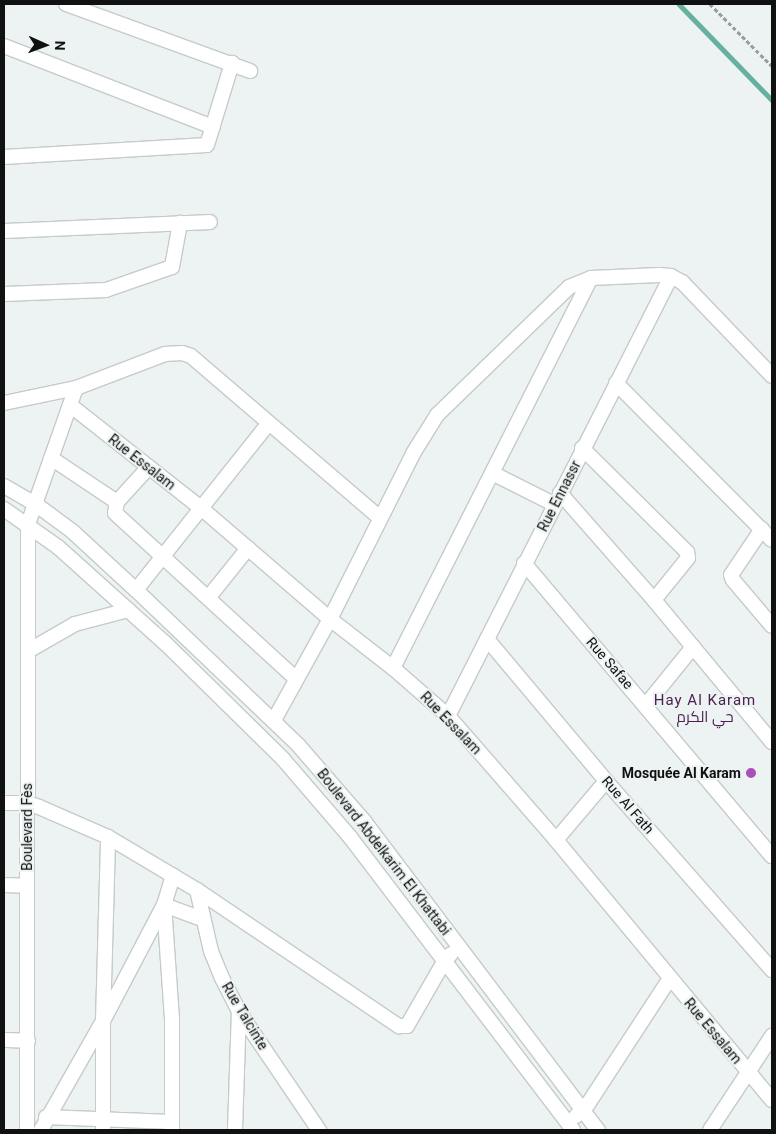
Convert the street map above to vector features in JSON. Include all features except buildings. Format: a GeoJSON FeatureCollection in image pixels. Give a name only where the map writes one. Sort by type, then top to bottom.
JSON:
{"type":"FeatureCollection","features":[{"type":"Feature","properties":{"kind":"street"},"geometry":{"type":"LineString","coordinates":[[66,4],[250,71]]}},
{"type":"Feature","properties":{"kind":"street"},"geometry":{"type":"LineString","coordinates":[[4,46],[212,127]]}},
{"type":"Feature","properties":{"kind":"street"},"geometry":{"type":"LineString","coordinates":[[4,157],[207,145],[232,63]]}},
{"type":"Feature","properties":{"kind":"street"},"geometry":{"type":"LineString","coordinates":[[4,231],[210,222]]}},
{"type":"Feature","properties":{"kind":"street"},"geometry":{"type":"LineString","coordinates":[[4,294],[106,290],[172,267],[180,223]]}},
{"type":"Feature","properties":{"kind":"street"},"geometry":{"type":"LineString","coordinates":[[274,720],[330,619],[414,452],[437,415],[558,295],[590,278],[671,276],[682,282],[772,376]]}},
{"type":"Feature","properties":{"kind":"street","name":"Rue Ennassr"},"geometry":{"type":"LineString","coordinates":[[448,716],[582,448],[671,276]]}},
{"type":"Feature","properties":{"kind":"street"},"geometry":{"type":"LineString","coordinates":[[393,668],[590,278]]}},
{"type":"Feature","properties":{"kind":"street"},"geometry":{"type":"LineString","coordinates":[[4,403],[76,388],[166,354],[182,353],[190,356],[380,518]]}},
{"type":"Feature","properties":{"kind":"street"},"geometry":{"type":"LineString","coordinates":[[616,383],[772,540]]}},
{"type":"Feature","properties":{"kind":"street","name":"Boulevard Fès"},"geometry":{"type":"LineString","coordinates":[[28,1130],[28,524],[76,388]]}},
{"type":"Feature","properties":{"kind":"street","name":"Rue Essalam"},"geometry":{"type":"LineString","coordinates":[[70,405],[201,508],[330,619],[393,668],[448,716],[556,840],[772,1100]]}},
{"type":"Feature","properties":{"kind":"street"},"geometry":{"type":"LineString","coordinates":[[136,590],[270,423]]}},
{"type":"Feature","properties":{"kind":"street"},"geometry":{"type":"LineString","coordinates":[[582,448],[688,555],[654,600]]}},
{"type":"Feature","properties":{"kind":"street"},"geometry":{"type":"LineString","coordinates":[[51,458],[117,502]]}},
{"type":"Feature","properties":{"kind":"street"},"geometry":{"type":"LineString","coordinates":[[148,468],[117,502],[115,513],[296,679]]}},
{"type":"Feature","properties":{"kind":"street"},"geometry":{"type":"LineString","coordinates":[[492,473],[557,499],[654,600],[772,742]]}},
{"type":"Feature","properties":{"kind":"street","name":"Boulevard Abdelkarim El Khattabi"},"geometry":{"type":"LineString","coordinates":[[4,486],[34,503],[66,526],[274,720],[348,802],[598,1130]]}},
{"type":"Feature","properties":{"kind":"street","name":"Boulevard Abdelkarim El Khattabi"},"geometry":{"type":"LineString","coordinates":[[4,509],[28,524],[58,547],[128,610],[252,728],[300,778],[350,837],[571,1126]]}},
{"type":"Feature","properties":{"kind":"street"},"geometry":{"type":"LineString","coordinates":[[762,529],[731,575],[772,626]]}},
{"type":"Feature","properties":{"kind":"street"},"geometry":{"type":"LineString","coordinates":[[208,598],[248,548]]}},
{"type":"Feature","properties":{"kind":"street","name":"Rue Safae"},"geometry":{"type":"LineString","coordinates":[[524,564],[646,705],[772,856]]}},
{"type":"Feature","properties":{"kind":"street"},"geometry":{"type":"LineString","coordinates":[[28,651],[75,624],[128,610]]}},
{"type":"Feature","properties":{"kind":"street","name":"Rue Al Fath"},"geometry":{"type":"LineString","coordinates":[[486,639],[606,781],[772,970]]}},
{"type":"Feature","properties":{"kind":"street"},"geometry":{"type":"LineString","coordinates":[[646,705],[694,647]]}},
{"type":"Feature","properties":{"kind":"street"},"geometry":{"type":"LineString","coordinates":[[556,840],[606,781]]}},
{"type":"Feature","properties":{"kind":"street"},"geometry":{"type":"LineString","coordinates":[[4,803],[27,803],[56,813],[108,837],[197,890],[403,1028],[407,1026],[445,960],[458,946]]}},
{"type":"Feature","properties":{"kind":"street"},"geometry":{"type":"LineString","coordinates":[[103,1125],[102,1021],[108,837]]}},
{"type":"Feature","properties":{"kind":"street"},"geometry":{"type":"LineString","coordinates":[[164,905],[172,1019],[172,1126],[44,1124],[164,905],[173,875]]}},
{"type":"Feature","properties":{"kind":"street"},"geometry":{"type":"LineString","coordinates":[[4,885],[27,886]]}},
{"type":"Feature","properties":{"kind":"street","name":"Rue Talcinte"},"geometry":{"type":"LineString","coordinates":[[197,890],[202,919],[218,969],[240,1012],[319,1130]]}},
{"type":"Feature","properties":{"kind":"street"},"geometry":{"type":"LineString","coordinates":[[164,905],[202,919]]}},
{"type":"Feature","properties":{"kind":"street"},"geometry":{"type":"LineString","coordinates":[[571,1126],[670,978]]}},
{"type":"Feature","properties":{"kind":"street"},"geometry":{"type":"LineString","coordinates":[[235,1130],[240,1012]]}},
{"type":"Feature","properties":{"kind":"street"},"geometry":{"type":"LineString","coordinates":[[710,1130],[772,1036]]}},
{"type":"Feature","properties":{"kind":"street"},"geometry":{"type":"LineString","coordinates":[[4,1040],[28,1041]]}},
{"type":"Feature","properties":{"kind":"path"},"geometry":{"type":"LineString","coordinates":[[710,4],[772,66]]}},
{"type":"Feature","properties":{"kind":"waterway"},"geometry":{"type":"LineString","coordinates":[[679,4],[772,100]]}},
{"type":"Feature","properties":{"kind":"place","name":"Mosquée Al Karam"},"geometry":{"type":"Point","coordinates":[751,773]}},
{"type":"Feature","properties":{"kind":"district","name":"Hay Al Karam حي الكرم"},"geometry":{"type":"Point","coordinates":[705,708]}}]}
